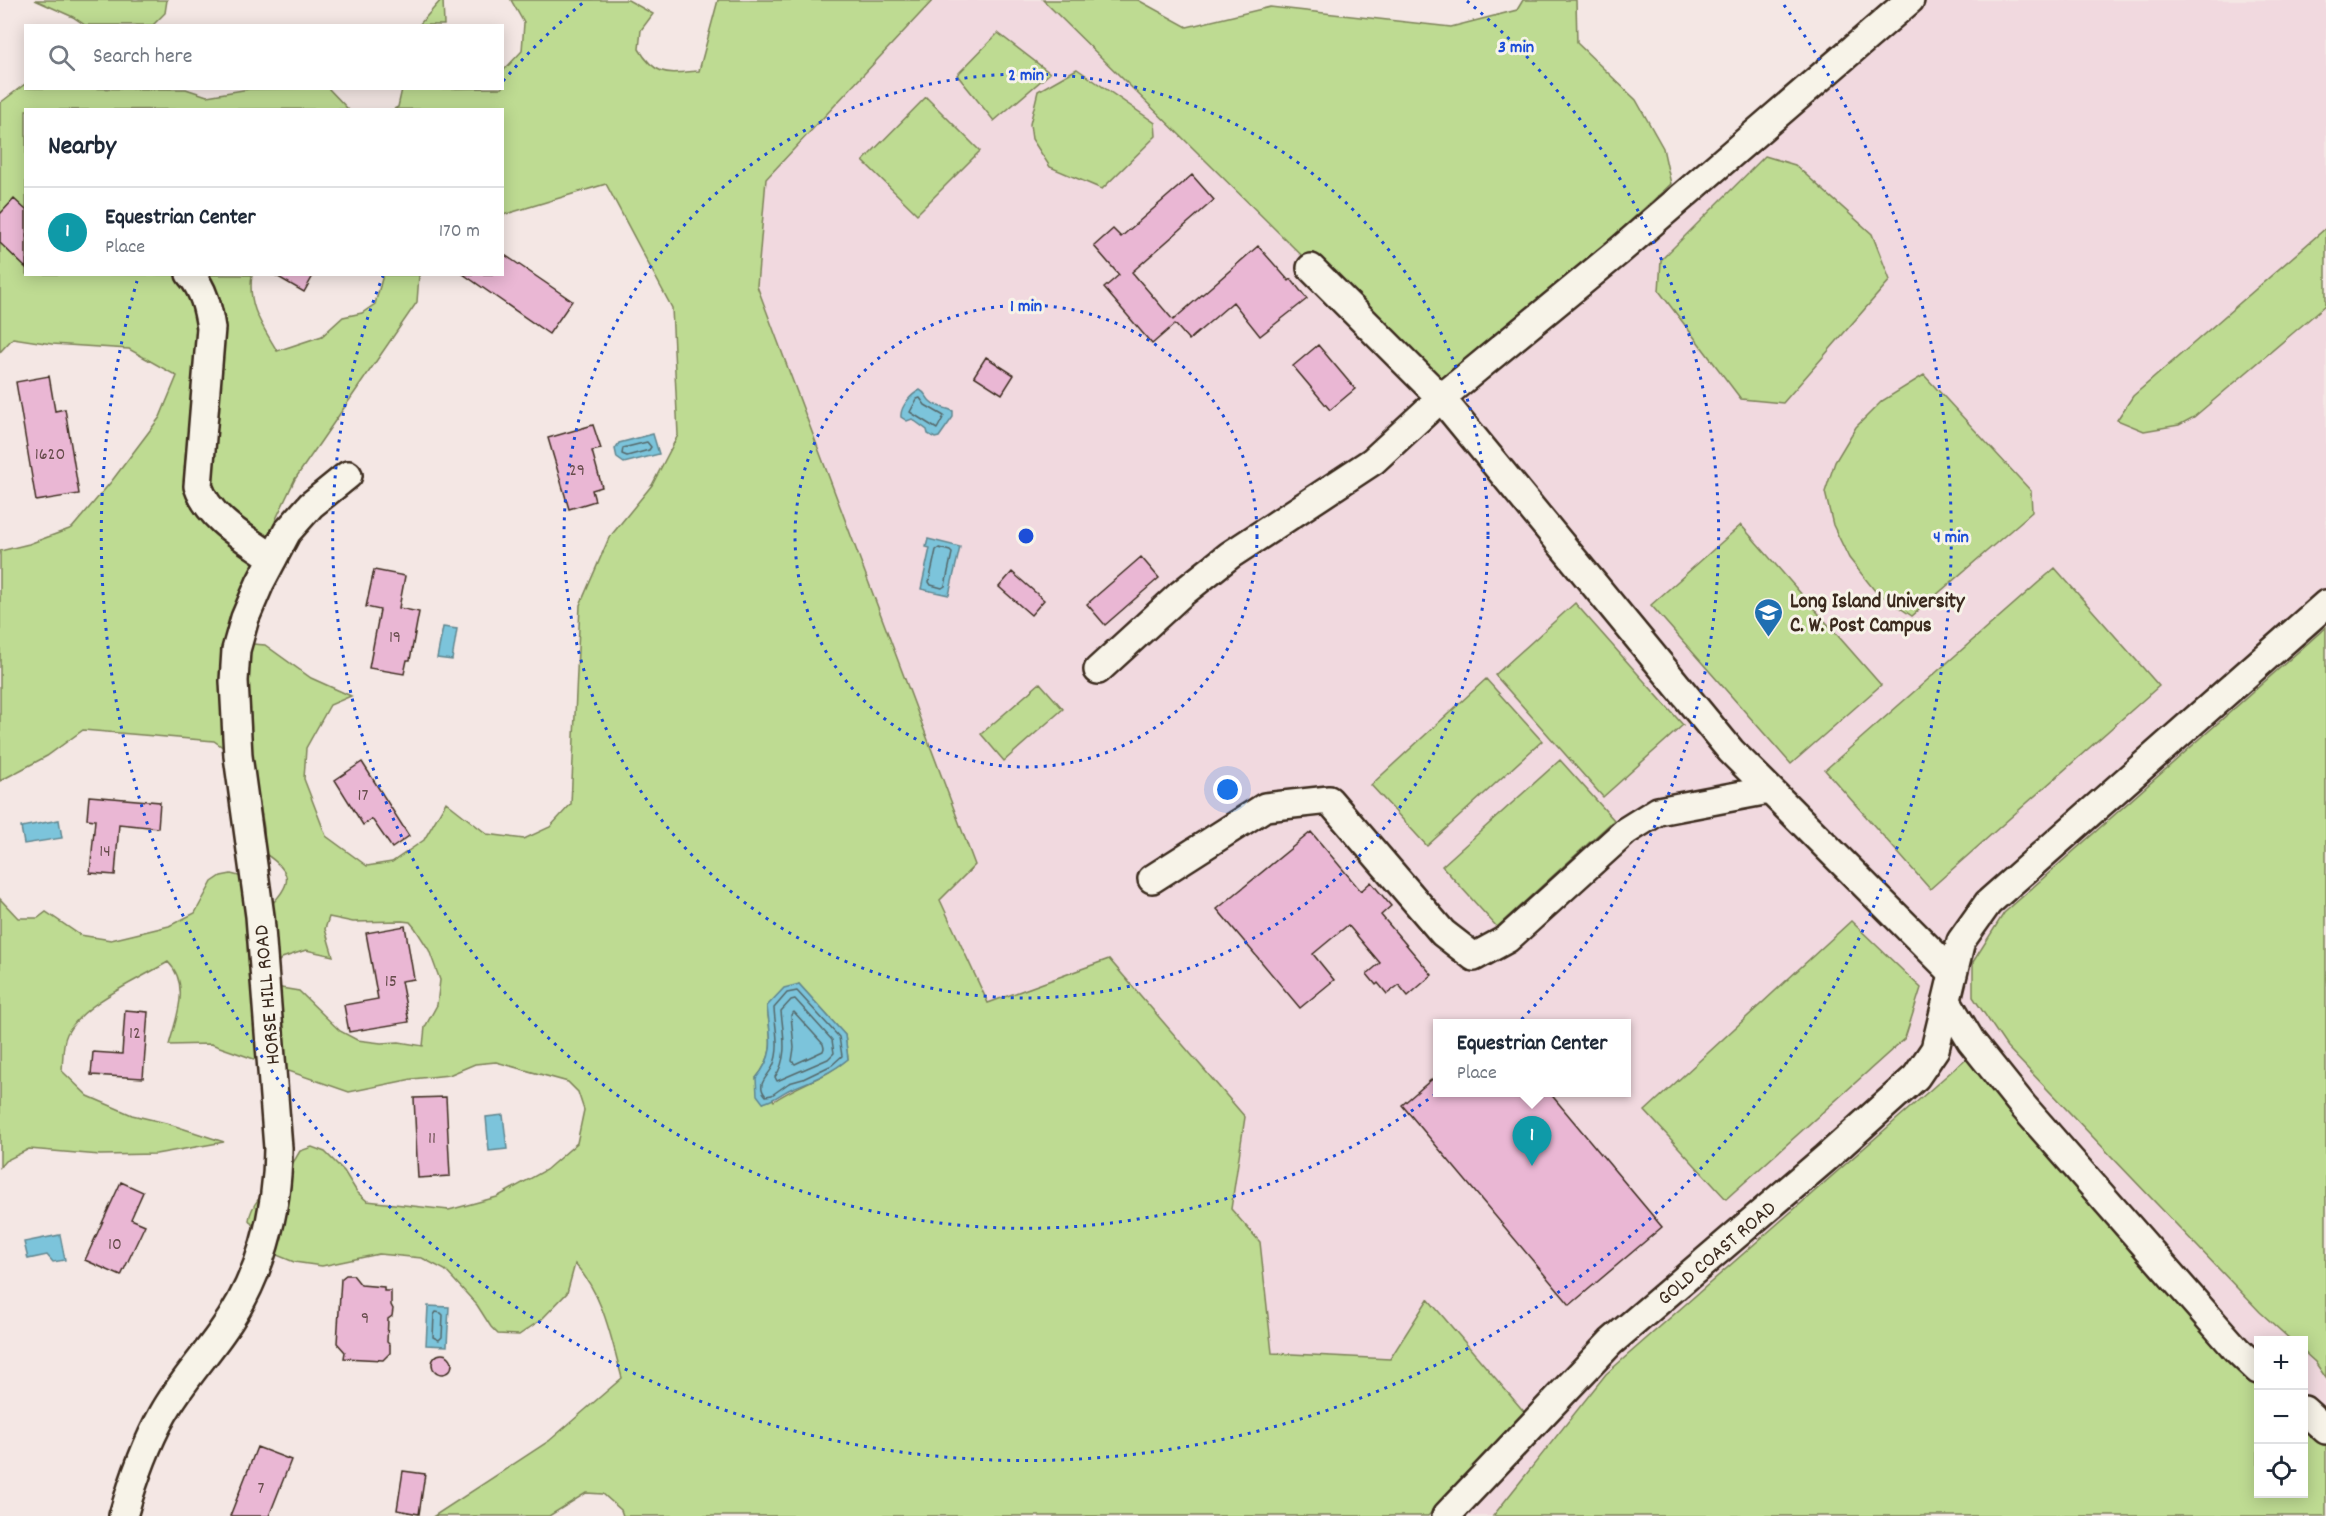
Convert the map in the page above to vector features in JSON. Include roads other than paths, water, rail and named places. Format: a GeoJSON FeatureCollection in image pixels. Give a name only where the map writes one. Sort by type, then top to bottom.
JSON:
{"type":"FeatureCollection","features":[{"type":"Feature","properties":{"kind":"street"},"geometry":{"type":"LineString","coordinates":[[1098,670],[1181,594],[1230,555],[1373,460],[1441,398],[1618,252],[1910,0]]}},
{"type":"Feature","properties":{"kind":"street"},"geometry":{"type":"LineString","coordinates":[[1311,268],[1441,398],[1731,751],[1952,972]]}},
{"type":"Feature","properties":{"kind":"street"},"geometry":{"type":"LineString","coordinates":[[192,276],[205,300],[211,328],[198,486],[202,499],[212,512],[273,558]]}},
{"type":"Feature","properties":{"kind":"street","name":"HORSE HILL ROAD"},"geometry":{"type":"LineString","coordinates":[[123,1516],[146,1448],[164,1413],[193,1368],[223,1331],[240,1300],[262,1252],[274,1206],[278,1148],[260,916],[238,756],[234,681],[236,650],[245,618],[287,532],[310,505],[348,475]]}},
{"type":"Feature","properties":{"kind":"street","name":"GOLD COAST ROAD"},"geometry":{"type":"LineString","coordinates":[[1446,1516],[1611,1342],[1826,1158],[1916,1077],[1935,1049],[1961,941],[1989,903],[2326,604]]}},
{"type":"Feature","properties":{"kind":"street"},"geometry":{"type":"LineString","coordinates":[[1152,879],[1265,807],[1329,800],[1443,933],[1474,957],[1508,939],[1626,831],[1658,811],[1769,790]]}},
{"type":"Feature","properties":{"kind":"street"},"geometry":{"type":"LineString","coordinates":[[1947,1001],[1971,1041],[2023,1106],[2236,1348],[2254,1365]]}},
{"type":"Feature","properties":{"kind":"street"},"geometry":{"type":"LineString","coordinates":[[2308,1414],[2326,1430]]}},
{"type":"Feature","properties":{"kind":"water"},"geometry":{"type":"Polygon","coordinates":[[[920,390],[933,403],[953,411],[953,417],[939,437],[935,438],[928,434],[927,430],[912,419],[907,421],[901,417],[902,409],[907,401],[920,390]]]}},
{"type":"Feature","properties":{"kind":"water"},"geometry":{"type":"Polygon","coordinates":[[[653,434],[659,454],[624,463],[617,458],[615,449],[619,443],[653,434]]]}},
{"type":"Feature","properties":{"kind":"water"},"geometry":{"type":"Polygon","coordinates":[[[928,539],[960,547],[949,595],[921,589],[930,548],[926,547],[928,539]]]}},
{"type":"Feature","properties":{"kind":"water"},"geometry":{"type":"Polygon","coordinates":[[[443,627],[457,629],[452,660],[437,658],[443,627]]]}},
{"type":"Feature","properties":{"kind":"water"},"geometry":{"type":"Polygon","coordinates":[[[59,820],[62,838],[24,844],[21,827],[59,820]]]}},
{"type":"Feature","properties":{"kind":"water"},"geometry":{"type":"Polygon","coordinates":[[[799,984],[845,1035],[848,1059],[822,1076],[763,1103],[757,1095],[756,1078],[763,1069],[770,1052],[767,1006],[784,988],[799,984]]]}},
{"type":"Feature","properties":{"kind":"water"},"geometry":{"type":"Polygon","coordinates":[[[503,1115],[507,1149],[489,1151],[486,1117],[503,1115]]]}},
{"type":"Feature","properties":{"kind":"water"},"geometry":{"type":"Polygon","coordinates":[[[60,1235],[65,1260],[53,1262],[47,1255],[28,1259],[24,1242],[60,1235]]]}},
{"type":"Feature","properties":{"kind":"water"},"geometry":{"type":"Polygon","coordinates":[[[428,1306],[449,1307],[447,1346],[426,1345],[428,1306]]]}},
{"type":"Feature","properties":{"kind":"place","name":"Long Island University C. W. Post Campus"},"geometry":{"type":"Point","coordinates":[1769,638]}},
{"type":"Feature","properties":{"kind":"place","name":"Equestrian Center"},"geometry":{"type":"Point","coordinates":[1532,1166]}}]}
